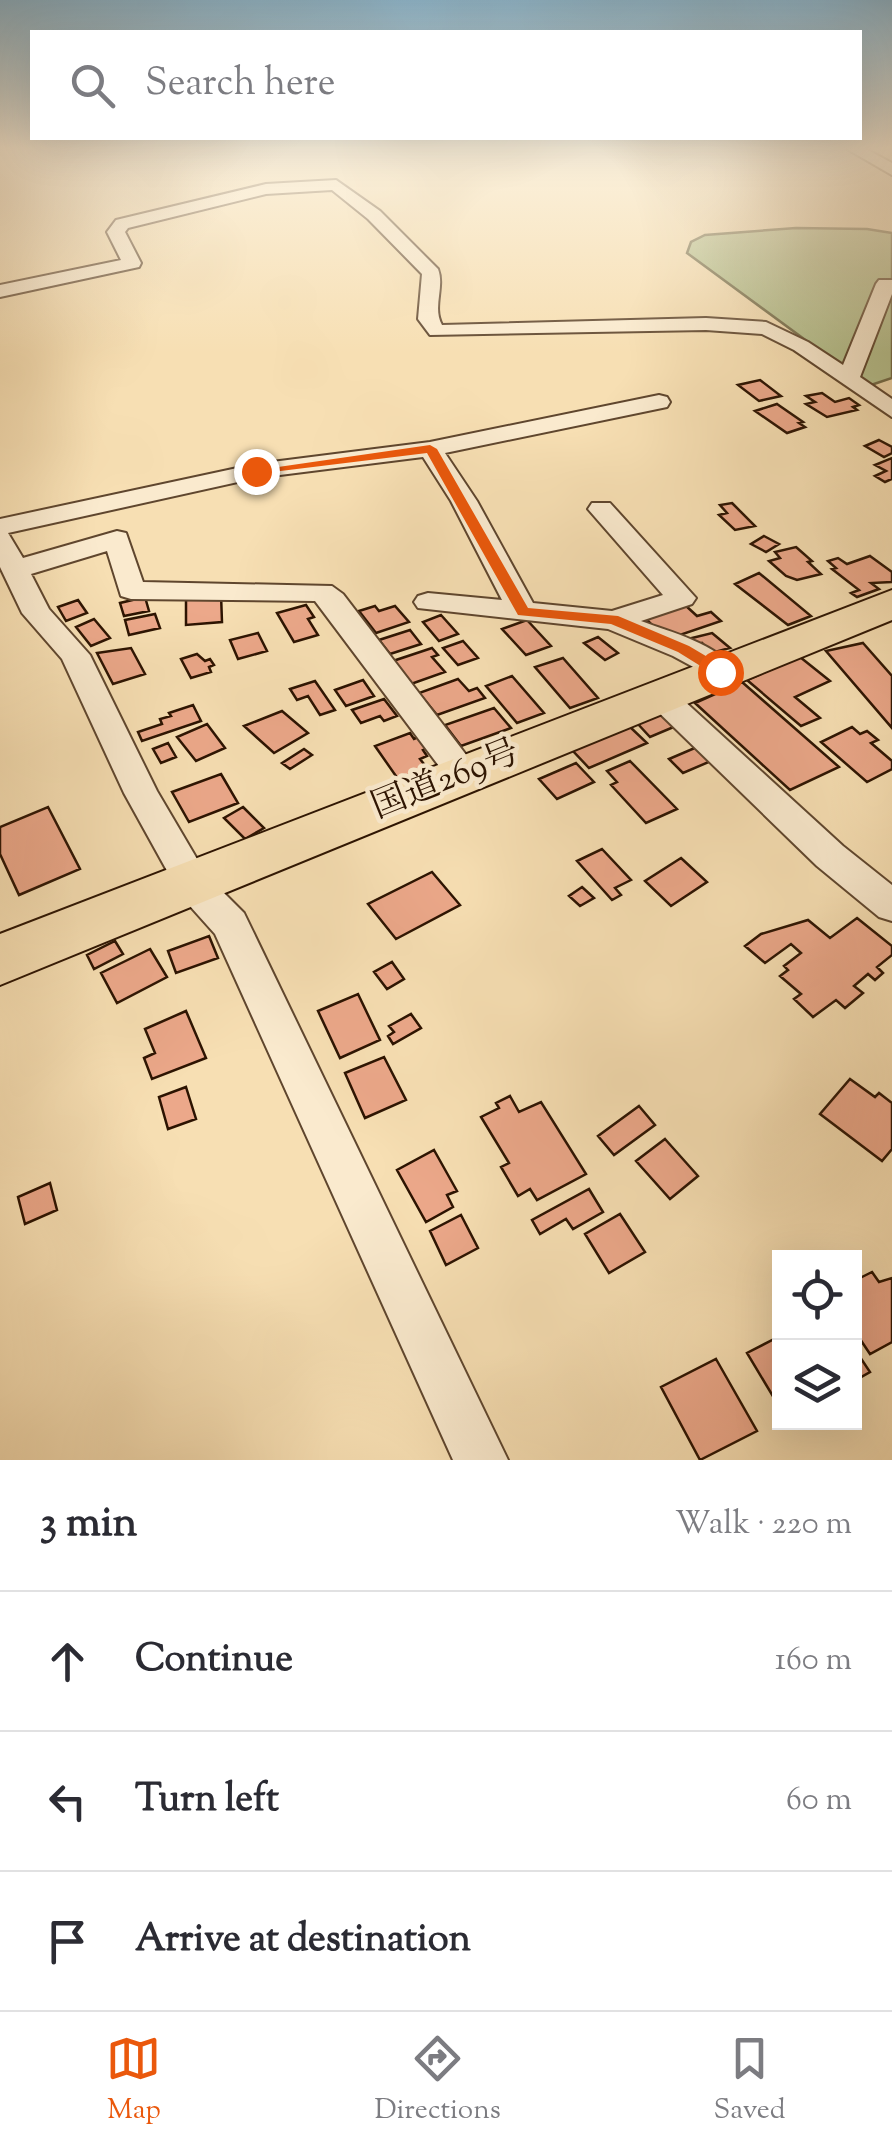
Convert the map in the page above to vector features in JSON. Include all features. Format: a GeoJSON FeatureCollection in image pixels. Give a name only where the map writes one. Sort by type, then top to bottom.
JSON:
{"type":"FeatureCollection","features":[{"type":"Feature","properties":{"kind":"highway","name":"国道269号"},"geometry":{"type":"LineString","coordinates":[[0,960],[194,886],[463,773],[892,604]]}},
{"type":"Feature","properties":{"kind":"street"},"geometry":{"type":"LineString","coordinates":[[0,291],[132,263],[116,232],[122,224],[151,217]]}},
{"type":"Feature","properties":{"kind":"street"},"geometry":{"type":"LineString","coordinates":[[376,217],[424,263],[433,282],[425,313],[428,324],[437,331],[732,324],[785,336],[892,410]]}},
{"type":"Feature","properties":{"kind":"street"},"geometry":{"type":"LineString","coordinates":[[848,380],[886,284]]}},
{"type":"Feature","properties":{"kind":"street"},"geometry":{"type":"LineString","coordinates":[[0,526],[256,471],[430,449],[659,402]]}},
{"type":"Feature","properties":{"kind":"street"},"geometry":{"type":"LineString","coordinates":[[430,449],[523,612]]}},
{"type":"Feature","properties":{"kind":"street"},"geometry":{"type":"LineString","coordinates":[[601,509],[682,598],[613,620]]}},
{"type":"Feature","properties":{"kind":"street"},"geometry":{"type":"LineString","coordinates":[[0,540],[37,614],[76,655],[141,793],[194,886],[230,924],[481,1460]]}},
{"type":"Feature","properties":{"kind":"street"},"geometry":{"type":"LineString","coordinates":[[17,570],[117,540],[130,590],[322,592],[334,600],[463,773]]}},
{"type":"Feature","properties":{"kind":"street"},"geometry":{"type":"LineString","coordinates":[[428,602],[613,620],[684,649],[720,672]]}},
{"type":"Feature","properties":{"kind":"street"},"geometry":{"type":"LineString","coordinates":[[659,695],[830,856],[892,906]]}},
{"type":"Feature","properties":{"kind":"green space"},"geometry":{"type":"Polygon","coordinates":[[[796,228],[892,233],[892,378],[868,386],[687,253],[691,242],[705,235],[796,228]]]}},
{"type":"Feature","properties":{"kind":"building"},"geometry":{"type":"Polygon","coordinates":[[[760,380],[781,396],[759,401],[738,385],[760,380]]]}},
{"type":"Feature","properties":{"kind":"building"},"geometry":{"type":"Polygon","coordinates":[[[822,393],[835,402],[849,398],[859,405],[853,407],[857,410],[827,417],[806,404],[815,402],[806,396],[822,393]]]}},
{"type":"Feature","properties":{"kind":"building"},"geometry":{"type":"Polygon","coordinates":[[[777,404],[805,427],[787,433],[755,411],[777,404]]]}},
{"type":"Feature","properties":{"kind":"building"},"geometry":{"type":"Polygon","coordinates":[[[879,440],[892,447],[892,453],[884,457],[865,446],[879,440]]]}},
{"type":"Feature","properties":{"kind":"building"},"geometry":{"type":"Polygon","coordinates":[[[892,458],[892,479],[885,482],[875,476],[886,471],[875,465],[892,458]]]}},
{"type":"Feature","properties":{"kind":"building"},"geometry":{"type":"Polygon","coordinates":[[[732,503],[755,526],[735,530],[719,515],[727,513],[720,505],[732,503]]]}},
{"type":"Feature","properties":{"kind":"building"},"geometry":{"type":"Polygon","coordinates":[[[764,536],[779,544],[766,552],[751,544],[764,536]]]}},
{"type":"Feature","properties":{"kind":"building"},"geometry":{"type":"Polygon","coordinates":[[[796,547],[821,574],[797,580],[769,561],[780,558],[775,552],[796,547]]]}},
{"type":"Feature","properties":{"kind":"building"},"geometry":{"type":"Polygon","coordinates":[[[870,556],[892,572],[892,582],[871,583],[879,589],[857,597],[851,593],[859,590],[832,569],[836,568],[828,561],[838,558],[847,564],[870,556]]]}},
{"type":"Feature","properties":{"kind":"building"},"geometry":{"type":"Polygon","coordinates":[[[759,573],[811,616],[788,625],[735,584],[759,573]]]}},
{"type":"Feature","properties":{"kind":"building"},"geometry":{"type":"Polygon","coordinates":[[[221,594],[222,622],[186,625],[186,598],[221,594]]]}},
{"type":"Feature","properties":{"kind":"building"},"geometry":{"type":"Polygon","coordinates":[[[145,597],[149,611],[124,616],[120,603],[145,597]]]}},
{"type":"Feature","properties":{"kind":"building"},"geometry":{"type":"Polygon","coordinates":[[[78,600],[87,613],[66,621],[58,607],[78,600]]]}},
{"type":"Feature","properties":{"kind":"building"},"geometry":{"type":"Polygon","coordinates":[[[306,605],[314,617],[308,619],[318,635],[294,642],[277,613],[306,605]]]}},
{"type":"Feature","properties":{"kind":"building"},"geometry":{"type":"Polygon","coordinates":[[[685,605],[697,616],[711,612],[721,621],[677,636],[655,628],[645,618],[685,605]]]}},
{"type":"Feature","properties":{"kind":"building"},"geometry":{"type":"Polygon","coordinates":[[[375,606],[379,611],[395,606],[409,622],[376,633],[359,611],[375,606]]]}},
{"type":"Feature","properties":{"kind":"building"},"geometry":{"type":"Polygon","coordinates":[[[155,614],[160,628],[129,635],[125,620],[155,614]]]}},
{"type":"Feature","properties":{"kind":"building"},"geometry":{"type":"Polygon","coordinates":[[[441,615],[458,634],[439,641],[423,622],[441,615]]]}},
{"type":"Feature","properties":{"kind":"building"},"geometry":{"type":"Polygon","coordinates":[[[94,619],[110,638],[91,646],[76,627],[94,619]]]}},
{"type":"Feature","properties":{"kind":"building"},"geometry":{"type":"Polygon","coordinates":[[[527,620],[551,646],[526,655],[502,629],[527,620]]]}},
{"type":"Feature","properties":{"kind":"building"},"geometry":{"type":"Polygon","coordinates":[[[410,630],[421,644],[390,654],[379,640],[410,630]]]}},
{"type":"Feature","properties":{"kind":"building"},"geometry":{"type":"Polygon","coordinates":[[[258,633],[267,651],[238,659],[230,640],[258,633]]]}},
{"type":"Feature","properties":{"kind":"building"},"geometry":{"type":"Polygon","coordinates":[[[712,633],[730,648],[711,653],[702,643],[694,645],[688,639],[712,633]]]}},
{"type":"Feature","properties":{"kind":"building"},"geometry":{"type":"Polygon","coordinates":[[[598,637],[618,653],[605,660],[584,643],[598,637]]]}},
{"type":"Feature","properties":{"kind":"building"},"geometry":{"type":"Polygon","coordinates":[[[463,641],[478,658],[458,665],[443,648],[463,641]]]}},
{"type":"Feature","properties":{"kind":"building"},"geometry":{"type":"Polygon","coordinates":[[[863,643],[892,676],[892,728],[826,651],[863,643]]]}},
{"type":"Feature","properties":{"kind":"building"},"geometry":{"type":"Polygon","coordinates":[[[131,648],[145,674],[113,684],[97,653],[131,648]]]}},
{"type":"Feature","properties":{"kind":"building"},"geometry":{"type":"Polygon","coordinates":[[[432,648],[438,655],[432,657],[445,672],[411,684],[393,661],[432,648]]]}},
{"type":"Feature","properties":{"kind":"building"},"geometry":{"type":"Polygon","coordinates":[[[197,654],[214,665],[209,667],[211,672],[191,678],[181,659],[197,654]]]}},
{"type":"Feature","properties":{"kind":"building"},"geometry":{"type":"Polygon","coordinates":[[[800,657],[830,681],[795,697],[820,718],[801,726],[747,680],[800,657]]]}},
{"type":"Feature","properties":{"kind":"building"},"geometry":{"type":"Polygon","coordinates":[[[563,658],[598,698],[570,708],[535,667],[563,658]]]}},
{"type":"Feature","properties":{"kind":"building"},"geometry":{"type":"Polygon","coordinates":[[[512,676],[544,713],[517,723],[486,686],[512,676]]]}},
{"type":"Feature","properties":{"kind":"building"},"geometry":{"type":"Polygon","coordinates":[[[458,679],[469,691],[477,688],[485,698],[437,715],[419,693],[458,679]]]}},
{"type":"Feature","properties":{"kind":"building"},"geometry":{"type":"Polygon","coordinates":[[[363,680],[374,696],[346,706],[335,690],[363,680]]]}},
{"type":"Feature","properties":{"kind":"building"},"geometry":{"type":"Polygon","coordinates":[[[315,681],[335,710],[320,715],[308,696],[297,700],[290,689],[315,681]]]}},
{"type":"Feature","properties":{"kind":"building"},"geometry":{"type":"Polygon","coordinates":[[[742,682],[839,767],[790,790],[695,703],[742,682]]]}},
{"type":"Feature","properties":{"kind":"building"},"geometry":{"type":"Polygon","coordinates":[[[384,699],[397,716],[384,721],[380,716],[361,723],[352,710],[384,699]]]}},
{"type":"Feature","properties":{"kind":"building"},"geometry":{"type":"Polygon","coordinates":[[[193,705],[201,721],[142,741],[138,732],[162,724],[160,719],[171,716],[169,713],[193,705]]]}},
{"type":"Feature","properties":{"kind":"building"},"geometry":{"type":"Polygon","coordinates":[[[494,708],[511,728],[461,746],[445,725],[494,708]]]}},
{"type":"Feature","properties":{"kind":"building"},"geometry":{"type":"Polygon","coordinates":[[[282,711],[308,733],[274,753],[244,726],[282,711]]]}},
{"type":"Feature","properties":{"kind":"building"},"geometry":{"type":"Polygon","coordinates":[[[662,712],[676,726],[650,737],[637,723],[662,712]]]}},
{"type":"Feature","properties":{"kind":"building"},"geometry":{"type":"Polygon","coordinates":[[[207,724],[225,748],[196,761],[177,737],[207,724]]]}},
{"type":"Feature","properties":{"kind":"building"},"geometry":{"type":"Polygon","coordinates":[[[629,726],[647,743],[589,768],[572,750],[629,726]]]}},
{"type":"Feature","properties":{"kind":"building"},"geometry":{"type":"Polygon","coordinates":[[[852,727],[860,734],[867,731],[878,740],[871,743],[892,761],[892,769],[867,782],[821,742],[852,727]]]}},
{"type":"Feature","properties":{"kind":"building"},"geometry":{"type":"Polygon","coordinates":[[[410,733],[414,739],[423,735],[431,747],[423,750],[427,756],[420,759],[427,768],[398,779],[375,746],[410,733]]]}},
{"type":"Feature","properties":{"kind":"building"},"geometry":{"type":"Polygon","coordinates":[[[168,743],[176,757],[161,763],[153,749],[168,743]]]}},
{"type":"Feature","properties":{"kind":"building"},"geometry":{"type":"Polygon","coordinates":[[[697,747],[711,761],[683,773],[669,759],[697,747]]]}},
{"type":"Feature","properties":{"kind":"building"},"geometry":{"type":"Polygon","coordinates":[[[304,749],[312,755],[290,769],[282,763],[304,749]]]}},
{"type":"Feature","properties":{"kind":"building"},"geometry":{"type":"Polygon","coordinates":[[[630,761],[677,809],[646,823],[611,785],[617,782],[607,771],[630,761]]]}},
{"type":"Feature","properties":{"kind":"building"},"geometry":{"type":"Polygon","coordinates":[[[576,763],[594,782],[557,799],[539,779],[576,763]]]}},
{"type":"Feature","properties":{"kind":"building"},"geometry":{"type":"Polygon","coordinates":[[[221,774],[238,803],[189,822],[172,792],[221,774]]]}},
{"type":"Feature","properties":{"kind":"building"},"geometry":{"type":"Polygon","coordinates":[[[48,807],[80,869],[19,895],[0,854],[0,827],[48,807]]]}},
{"type":"Feature","properties":{"kind":"building"},"geometry":{"type":"Polygon","coordinates":[[[243,807],[264,828],[245,839],[224,818],[243,807]]]}},
{"type":"Feature","properties":{"kind":"building"},"geometry":{"type":"Polygon","coordinates":[[[602,849],[631,880],[615,888],[621,895],[612,900],[577,861],[602,849]]]}},
{"type":"Feature","properties":{"kind":"building"},"geometry":{"type":"Polygon","coordinates":[[[681,858],[707,882],[671,906],[645,881],[681,858]]]}},
{"type":"Feature","properties":{"kind":"building"},"geometry":{"type":"Polygon","coordinates":[[[432,872],[460,905],[396,939],[368,904],[432,872]]]}},
{"type":"Feature","properties":{"kind":"building"},"geometry":{"type":"Polygon","coordinates":[[[582,887],[594,898],[580,906],[569,896],[582,887]]]}},
{"type":"Feature","properties":{"kind":"building"},"geometry":{"type":"Polygon","coordinates":[[[857,918],[892,946],[892,955],[877,967],[883,973],[875,980],[868,974],[854,986],[863,993],[845,1008],[836,1000],[813,1017],[794,999],[801,994],[780,976],[788,970],[784,966],[801,953],[791,944],[765,963],[745,946],[761,934],[808,920],[830,938],[857,918]]]}},
{"type":"Feature","properties":{"kind":"building"},"geometry":{"type":"Polygon","coordinates":[[[209,936],[218,958],[176,973],[168,951],[209,936]]]}},
{"type":"Feature","properties":{"kind":"building"},"geometry":{"type":"Polygon","coordinates":[[[115,941],[123,954],[94,969],[87,955],[115,941]]]}},
{"type":"Feature","properties":{"kind":"building"},"geometry":{"type":"Polygon","coordinates":[[[150,949],[167,977],[117,1003],[101,973],[150,949]]]}},
{"type":"Feature","properties":{"kind":"building"},"geometry":{"type":"Polygon","coordinates":[[[392,962],[404,979],[387,989],[374,972],[392,962]]]}},
{"type":"Feature","properties":{"kind":"building"},"geometry":{"type":"Polygon","coordinates":[[[358,994],[380,1040],[340,1058],[318,1011],[358,994]]]}},
{"type":"Feature","properties":{"kind":"building"},"geometry":{"type":"Polygon","coordinates":[[[186,1011],[206,1058],[152,1079],[144,1058],[155,1053],[145,1029],[186,1011]]]}},
{"type":"Feature","properties":{"kind":"building"},"geometry":{"type":"Polygon","coordinates":[[[411,1014],[421,1028],[393,1044],[388,1036],[394,1032],[389,1026],[411,1014]]]}},
{"type":"Feature","properties":{"kind":"building"},"geometry":{"type":"Polygon","coordinates":[[[384,1057],[406,1100],[365,1118],[345,1073],[384,1057]]]}},
{"type":"Feature","properties":{"kind":"building"},"geometry":{"type":"Polygon","coordinates":[[[850,1079],[875,1097],[879,1093],[892,1103],[892,1149],[882,1161],[820,1114],[850,1079]]]}},
{"type":"Feature","properties":{"kind":"building"},"geometry":{"type":"Polygon","coordinates":[[[186,1087],[196,1119],[168,1129],[159,1097],[186,1087]]]}},
{"type":"Feature","properties":{"kind":"building"},"geometry":{"type":"Polygon","coordinates":[[[510,1096],[519,1112],[541,1102],[586,1174],[537,1200],[530,1189],[518,1196],[501,1167],[509,1163],[481,1117],[499,1108],[496,1103],[510,1096]]]}},
{"type":"Feature","properties":{"kind":"building"},"geometry":{"type":"Polygon","coordinates":[[[639,1106],[655,1125],[614,1155],[598,1136],[639,1106]]]}},
{"type":"Feature","properties":{"kind":"building"},"geometry":{"type":"Polygon","coordinates":[[[665,1139],[698,1176],[670,1199],[636,1161],[665,1139]]]}},
{"type":"Feature","properties":{"kind":"building"},"geometry":{"type":"Polygon","coordinates":[[[434,1150],[457,1191],[447,1195],[453,1207],[426,1222],[397,1170],[434,1150]]]}},
{"type":"Feature","properties":{"kind":"building"},"geometry":{"type":"Polygon","coordinates":[[[50,1183],[57,1210],[25,1224],[18,1197],[50,1183]]]}},
{"type":"Feature","properties":{"kind":"building"},"geometry":{"type":"Polygon","coordinates":[[[589,1189],[603,1212],[573,1229],[566,1219],[540,1234],[532,1220],[589,1189]]]}},
{"type":"Feature","properties":{"kind":"building"},"geometry":{"type":"Polygon","coordinates":[[[620,1214],[645,1252],[609,1273],[585,1234],[620,1214]]]}},
{"type":"Feature","properties":{"kind":"building"},"geometry":{"type":"Polygon","coordinates":[[[461,1215],[478,1248],[446,1265],[430,1231],[461,1215]]]}},
{"type":"Feature","properties":{"kind":"building"},"geometry":{"type":"Polygon","coordinates":[[[872,1272],[879,1282],[892,1278],[892,1342],[870,1354],[862,1342],[862,1277],[872,1272]]]}},
{"type":"Feature","properties":{"kind":"building"},"geometry":{"type":"Polygon","coordinates":[[[772,1340],[772,1395],[747,1353],[772,1340]]]}},
{"type":"Feature","properties":{"kind":"building"},"geometry":{"type":"Polygon","coordinates":[[[716,1359],[757,1431],[700,1460],[661,1387],[716,1359]]]}},
{"type":"Feature","properties":{"kind":"building"},"geometry":{"type":"Polygon","coordinates":[[[862,1360],[870,1372],[862,1376],[862,1360]]]}},
{"type":"Feature","properties":{"kind":"route"},"geometry":{"type":"LineString","coordinates":[[256,471],[430,449],[464,501],[523,612],[613,620],[684,649],[720,672]]}}]}
